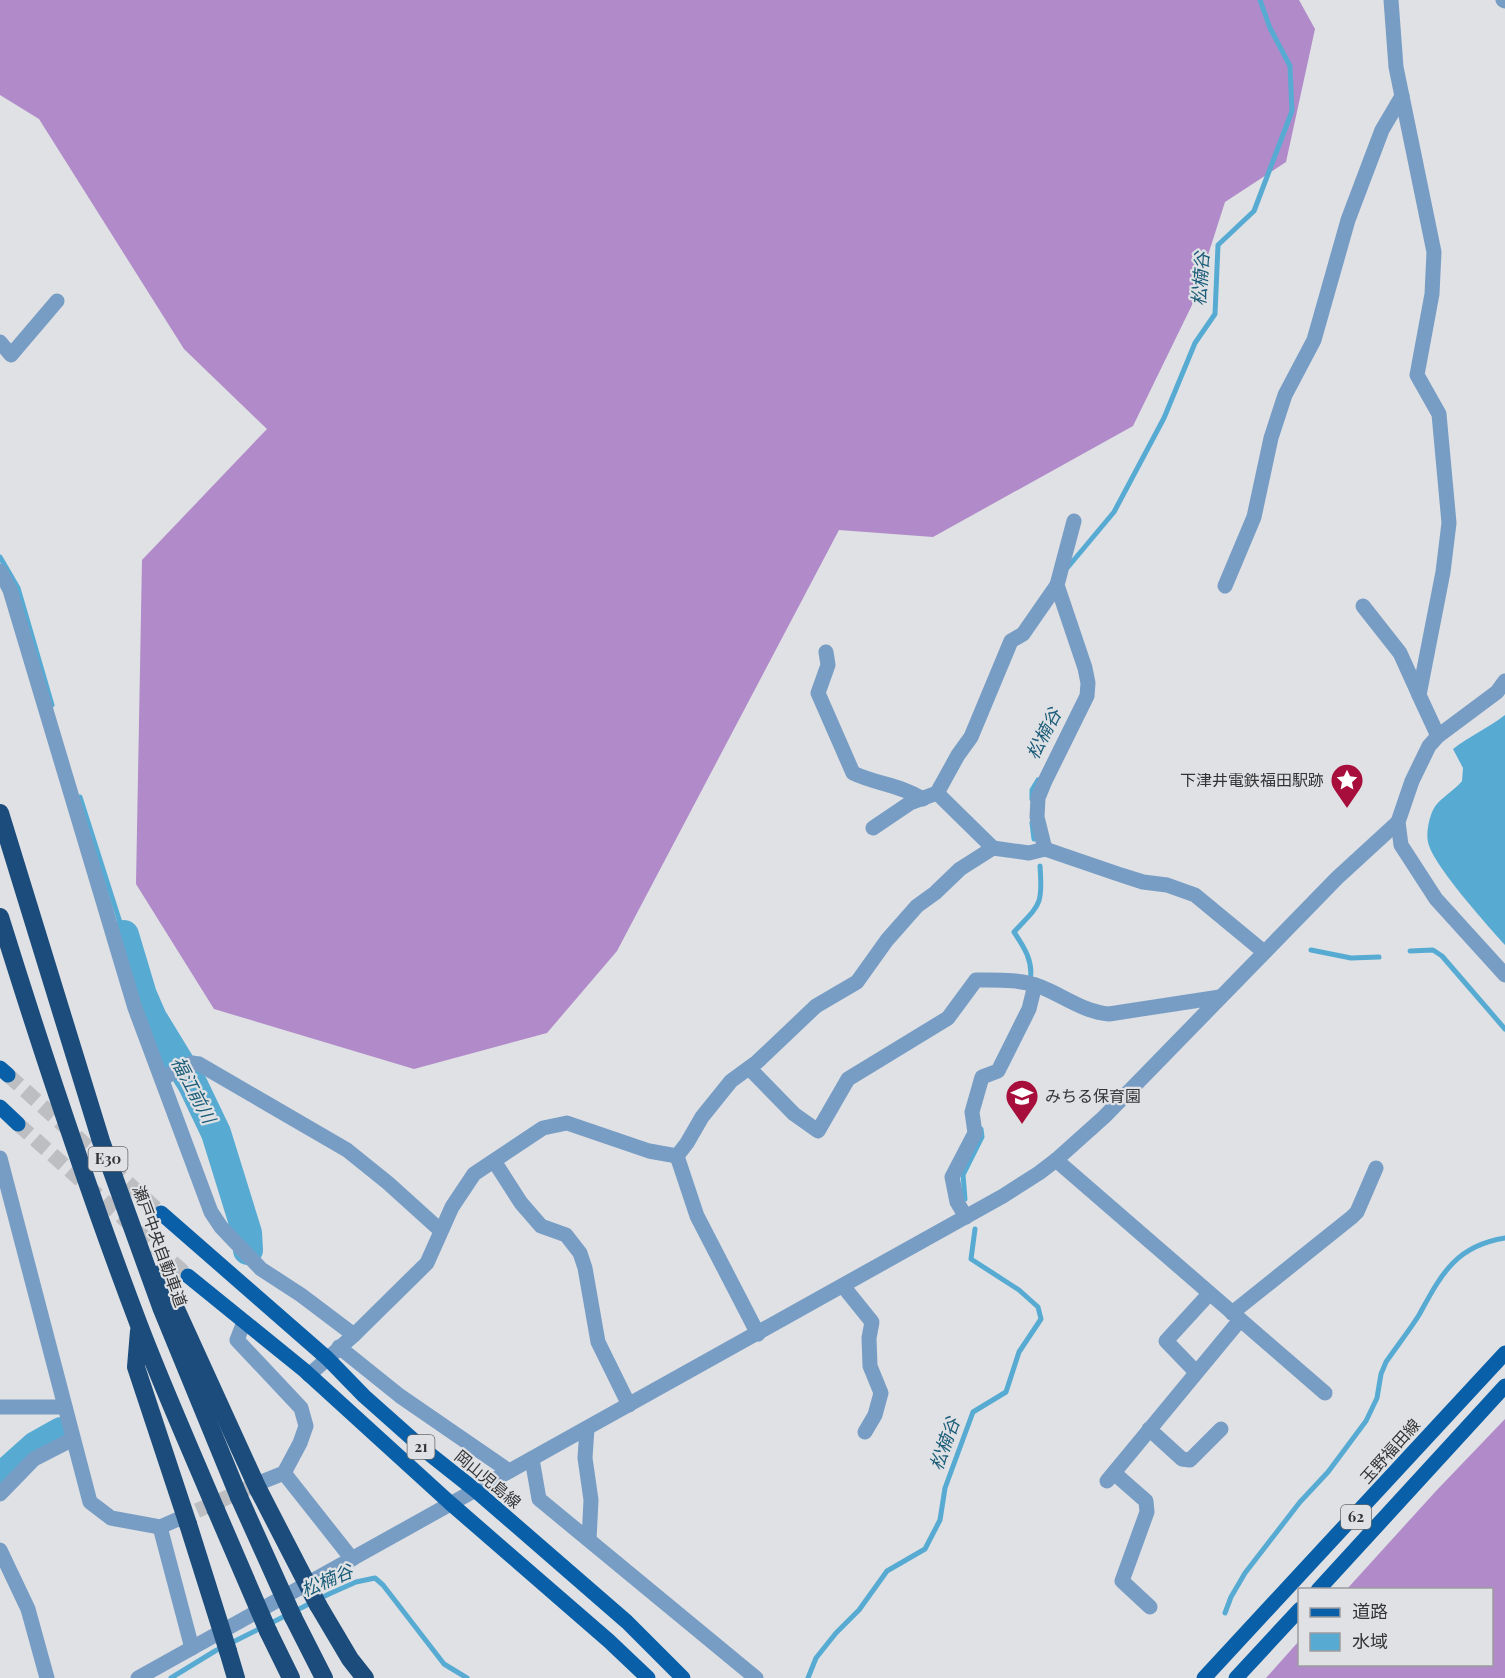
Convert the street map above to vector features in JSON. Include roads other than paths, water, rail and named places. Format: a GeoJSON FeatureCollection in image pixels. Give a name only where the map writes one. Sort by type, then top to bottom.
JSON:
{"type":"FeatureCollection","features":[{"type":"Feature","properties":{"kind":"highway","name":"瀬戸中央自動車道"},"geometry":{"type":"LineString","coordinates":[[0,813],[101,1141],[161,1307],[239,1497],[293,1617],[324,1678]]}},
{"type":"Feature","properties":{"kind":"highway","name":"E30"},"geometry":{"type":"LineString","coordinates":[[0,917],[56,1096],[140,1328],[268,1631],[291,1678]]}},
{"type":"Feature","properties":{"kind":"highway"},"geometry":{"type":"LineString","coordinates":[[101,1141],[318,1605],[350,1659],[365,1678]]}},
{"type":"Feature","properties":{"kind":"highway"},"geometry":{"type":"LineString","coordinates":[[140,1328],[136,1367],[182,1522],[236,1678]]}},
{"type":"Feature","properties":{"kind":"main road"},"geometry":{"type":"LineString","coordinates":[[0,1107],[18,1124]]}},
{"type":"Feature","properties":{"kind":"main road","name":"岡山児島線"},"geometry":{"type":"LineString","coordinates":[[161,1213],[327,1358],[364,1396],[419,1445],[475,1490],[627,1622],[683,1678]]}},
{"type":"Feature","properties":{"kind":"main road","name":"21"},"geometry":{"type":"LineString","coordinates":[[188,1276],[309,1375],[648,1678]]}},
{"type":"Feature","properties":{"kind":"main road","name":"玉野福田線"},"geometry":{"type":"LineString","coordinates":[[1204,1678],[1505,1353]]}},
{"type":"Feature","properties":{"kind":"main road","name":"62"},"geometry":{"type":"LineString","coordinates":[[1320,1588],[1505,1386]]}},
{"type":"Feature","properties":{"kind":"main road"},"geometry":{"type":"LineString","coordinates":[[1236,1678],[1298,1610]]}},
{"type":"Feature","properties":{"kind":"street"},"geometry":{"type":"LineString","coordinates":[[1391,0],[1396,67],[1434,252],[1432,294],[1417,375],[1439,414],[1449,523],[1443,572],[1419,695]]}},
{"type":"Feature","properties":{"kind":"street"},"geometry":{"type":"LineString","coordinates":[[1226,586],[1254,517],[1271,438],[1285,395],[1314,340],[1348,220],[1382,130],[1402,96]]}},
{"type":"Feature","properties":{"kind":"street"},"geometry":{"type":"LineString","coordinates":[[0,342],[11,355],[57,301]]}},
{"type":"Feature","properties":{"kind":"street"},"geometry":{"type":"LineString","coordinates":[[873,828],[910,803],[930,796],[972,737],[1011,641],[1023,634],[1057,585],[1074,521]]}},
{"type":"Feature","properties":{"kind":"street"},"geometry":{"type":"LineString","coordinates":[[0,571],[10,590],[135,1008],[163,1078],[211,1212],[221,1227],[261,1269],[301,1295],[354,1335]]}},
{"type":"Feature","properties":{"kind":"street"},"geometry":{"type":"LineString","coordinates":[[1045,849],[1037,817],[1038,798],[1087,696],[1088,683],[1057,585]]}},
{"type":"Feature","properties":{"kind":"street"},"geometry":{"type":"LineString","coordinates":[[1363,606],[1400,653],[1438,736]]}},
{"type":"Feature","properties":{"kind":"street"},"geometry":{"type":"LineString","coordinates":[[826,652],[828,665],[818,693],[853,773],[864,779],[930,796],[993,848],[1029,853],[1045,849],[1143,882],[1167,885],[1196,895],[1264,952]]}},
{"type":"Feature","properties":{"kind":"street"},"geometry":{"type":"LineString","coordinates":[[1505,681],[1497,692],[1438,736],[1429,746],[1412,781],[1398,822],[1401,845],[1436,899],[1505,975]]}},
{"type":"Feature","properties":{"kind":"street"},"geometry":{"type":"LineString","coordinates":[[138,1678],[758,1334],[966,1217],[1039,1173],[1104,1117],[1337,878],[1398,822]]}},
{"type":"Feature","properties":{"kind":"street"},"geometry":{"type":"LineString","coordinates":[[677,1156],[702,1117],[731,1081],[749,1068],[816,1006],[857,982],[887,940],[917,906],[960,869],[993,848]]}},
{"type":"Feature","properties":{"kind":"street"},"geometry":{"type":"LineString","coordinates":[[749,1068],[794,1114],[818,1131],[848,1079],[948,1018],[976,980],[1012,980],[1035,985],[1095,1013],[1109,1014],[1220,997]]}},
{"type":"Feature","properties":{"kind":"street"},"geometry":{"type":"LineString","coordinates":[[966,1217],[957,1202],[952,1178],[975,1133],[972,1112],[982,1077],[998,1071],[1029,1009],[1035,985]]}},
{"type":"Feature","properties":{"kind":"street"},"geometry":{"type":"LineString","coordinates":[[163,1078],[192,1064],[199,1064],[347,1150],[440,1230]]}},
{"type":"Feature","properties":{"kind":"street"},"geometry":{"type":"LineString","coordinates":[[309,1375],[354,1335],[427,1263],[452,1207],[474,1174],[543,1128],[567,1123],[649,1151],[677,1156]]}},
{"type":"Feature","properties":{"kind":"street"},"geometry":{"type":"LineString","coordinates":[[677,1156],[697,1216],[758,1334]]}},
{"type":"Feature","properties":{"kind":"street"},"geometry":{"type":"LineString","coordinates":[[0,1158],[90,1502],[111,1518],[160,1527],[182,1522]]}},
{"type":"Feature","properties":{"kind":"street"},"geometry":{"type":"LineString","coordinates":[[1056,1160],[1325,1393]]}},
{"type":"Feature","properties":{"kind":"street"},"geometry":{"type":"LineString","coordinates":[[494,1161],[521,1203],[542,1226],[566,1235],[580,1252],[598,1342],[629,1405]]}},
{"type":"Feature","properties":{"kind":"street"},"geometry":{"type":"LineString","coordinates":[[1150,1607],[1122,1581],[1148,1512],[1146,1501],[1110,1477],[1196,1372],[1236,1316],[1357,1212],[1376,1168]]}},
{"type":"Feature","properties":{"kind":"street"},"geometry":{"type":"LineString","coordinates":[[843,1286],[872,1322],[869,1338],[870,1366],[881,1393],[875,1415],[864,1432]]}},
{"type":"Feature","properties":{"kind":"street"},"geometry":{"type":"LineString","coordinates":[[1196,1372],[1166,1341],[1209,1294]]}},
{"type":"Feature","properties":{"kind":"street"},"geometry":{"type":"LineString","coordinates":[[244,1322],[237,1340],[301,1408],[306,1426],[284,1473],[261,1485]]}},
{"type":"Feature","properties":{"kind":"street"},"geometry":{"type":"LineString","coordinates":[[339,1347],[400,1396],[509,1471]]}},
{"type":"Feature","properties":{"kind":"street"},"geometry":{"type":"LineString","coordinates":[[0,1407],[65,1407]]}},
{"type":"Feature","properties":{"kind":"street"},"geometry":{"type":"LineString","coordinates":[[587,1428],[585,1458],[591,1500],[589,1540]]}},
{"type":"Feature","properties":{"kind":"street"},"geometry":{"type":"LineString","coordinates":[[1149,1429],[1182,1458],[1190,1460],[1221,1429]]}},
{"type":"Feature","properties":{"kind":"street"},"geometry":{"type":"LineString","coordinates":[[0,1494],[34,1459],[73,1440]]}},
{"type":"Feature","properties":{"kind":"street"},"geometry":{"type":"LineString","coordinates":[[532,1459],[539,1499],[756,1678]]}},
{"type":"Feature","properties":{"kind":"street"},"geometry":{"type":"LineString","coordinates":[[284,1473],[352,1559]]}},
{"type":"Feature","properties":{"kind":"street"},"geometry":{"type":"LineString","coordinates":[[160,1527],[192,1648]]}},
{"type":"Feature","properties":{"kind":"street"},"geometry":{"type":"LineString","coordinates":[[0,1550],[28,1609],[47,1678]]}},
{"type":"Feature","properties":{"kind":"water"},"geometry":{"type":"Polygon","coordinates":[[[1505,715],[1505,945],[1439,865],[1428,842],[1427,834],[1435,806],[1462,781],[1463,768],[1453,749],[1505,715]]]}},
{"type":"Feature","properties":{"kind":"waterway","name":"松楠谷"},"geometry":{"type":"LineString","coordinates":[[1068,567],[1114,512],[1164,418],[1195,343],[1215,314],[1218,245],[1254,211],[1292,111],[1290,66],[1270,28],[1260,0]]}},
{"type":"Feature","properties":{"kind":"waterway"},"geometry":{"type":"LineString","coordinates":[[0,557],[18,588],[52,705]]}},
{"type":"Feature","properties":{"kind":"waterway","name":"松楠谷"},"geometry":{"type":"LineString","coordinates":[[1032,799],[1032,790],[1038,780]]}},
{"type":"Feature","properties":{"kind":"waterway"},"geometry":{"type":"LineString","coordinates":[[80,797],[124,935]]}},
{"type":"Feature","properties":{"kind":"waterway","name":"松楠谷"},"geometry":{"type":"LineString","coordinates":[[1032,823],[1034,839]]}},
{"type":"Feature","properties":{"kind":"waterway","name":"松楠谷"},"geometry":{"type":"LineString","coordinates":[[1030,981],[1031,967],[1025,949],[1014,932],[1038,904],[1041,889],[1040,866]]}},
{"type":"Feature","properties":{"kind":"waterway","name":"福江前川"},"geometry":{"type":"LineString","coordinates":[[124,935],[142,995],[152,1018],[193,1085],[216,1133],[247,1233],[248,1250]]}},
{"type":"Feature","properties":{"kind":"waterway"},"geometry":{"type":"LineString","coordinates":[[1311,950],[1351,958],[1379,957]]}},
{"type":"Feature","properties":{"kind":"waterway"},"geometry":{"type":"LineString","coordinates":[[1410,951],[1433,950],[1442,956],[1505,1029]]}},
{"type":"Feature","properties":{"kind":"waterway","name":"松楠谷"},"geometry":{"type":"LineString","coordinates":[[965,1199],[963,1175],[982,1137],[981,1129]]}},
{"type":"Feature","properties":{"kind":"waterway","name":"松楠谷"},"geometry":{"type":"LineString","coordinates":[[808,1678],[816,1658],[859,1610],[887,1571],[925,1549],[940,1520],[945,1488],[973,1412],[1006,1392],[1019,1352],[1041,1319],[1038,1307],[1019,1290],[971,1259],[975,1229]]}},
{"type":"Feature","properties":{"kind":"waterway"},"geometry":{"type":"LineString","coordinates":[[1225,1613],[1245,1573],[1300,1502],[1328,1472],[1366,1421],[1377,1398],[1381,1374],[1386,1362],[1443,1275],[1462,1255],[1488,1242],[1505,1238]]}},
{"type":"Feature","properties":{"kind":"waterway","name":"福江前川"},"geometry":{"type":"LineString","coordinates":[[0,1478],[36,1446],[61,1432]]}},
{"type":"Feature","properties":{"kind":"waterway","name":"松楠谷"},"geometry":{"type":"LineString","coordinates":[[171,1678],[215,1651],[329,1594],[356,1582],[375,1578],[383,1585],[444,1664],[467,1678]]}},
{"type":"Feature","properties":{"kind":"tunnel"},"geometry":{"type":"LineString","coordinates":[[8,1075],[161,1213]]}},
{"type":"Feature","properties":{"kind":"tunnel"},"geometry":{"type":"LineString","coordinates":[[18,1124],[188,1276]]}},
{"type":"Feature","properties":{"kind":"tunnel"},"geometry":{"type":"LineString","coordinates":[[176,1520],[264,1481]]}},
{"type":"Feature","properties":{"kind":"place","name":"下津井電鉄福田駅跡"},"geometry":{"type":"Point","coordinates":[1347,809]}},
{"type":"Feature","properties":{"kind":"place","name":"みちる保育園"},"geometry":{"type":"Point","coordinates":[1022,1125]}}]}
